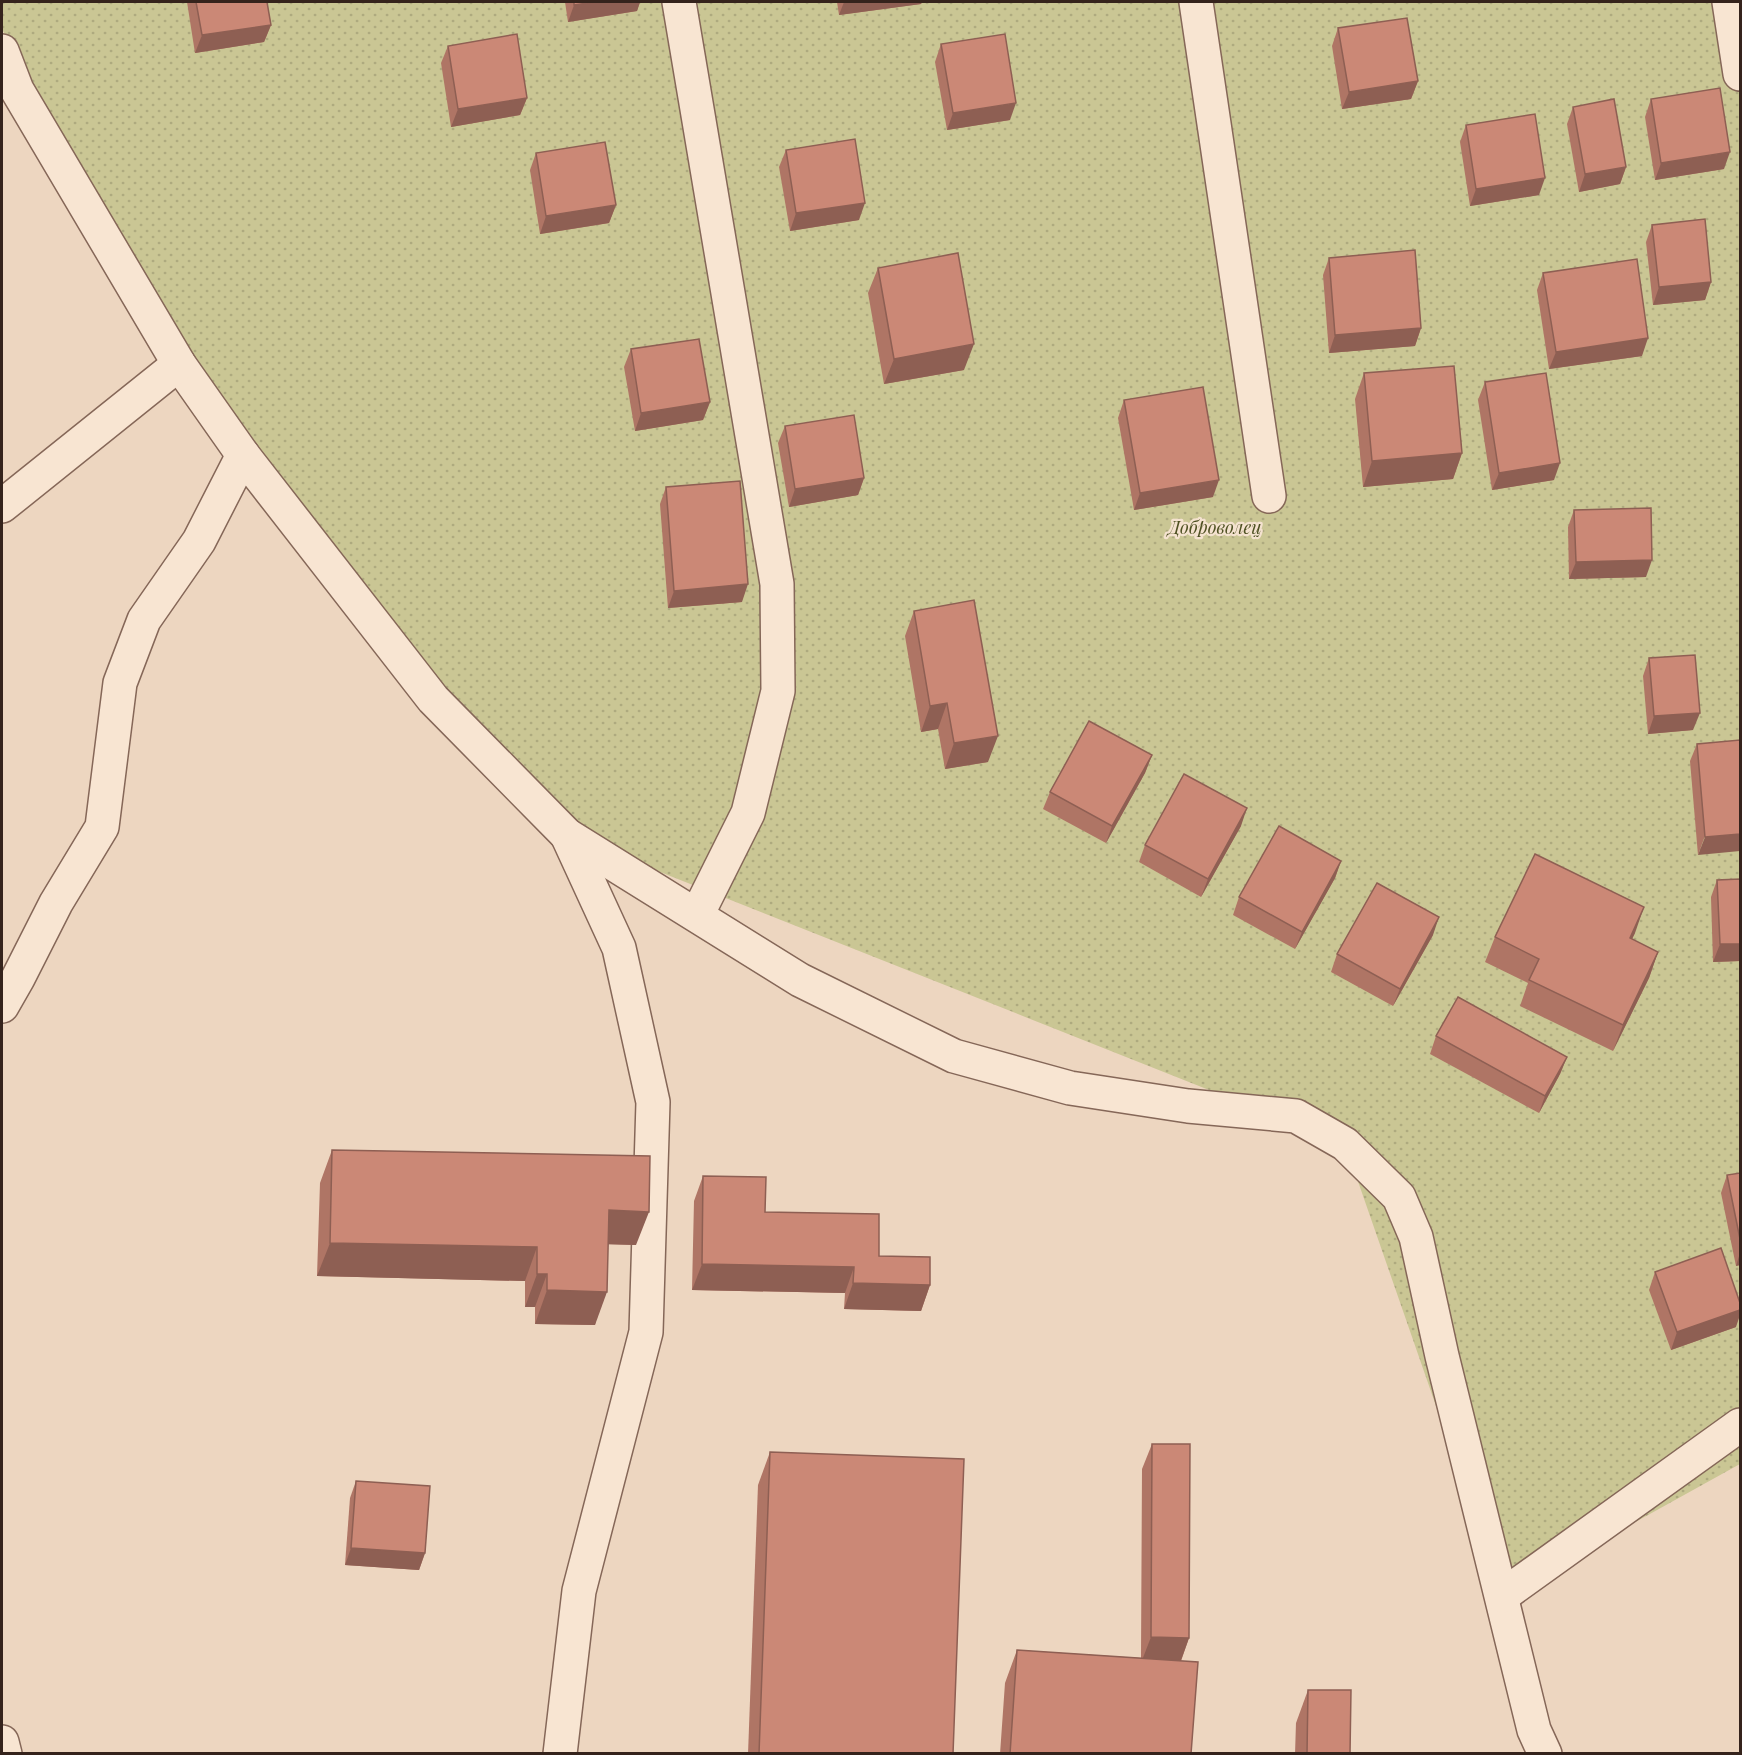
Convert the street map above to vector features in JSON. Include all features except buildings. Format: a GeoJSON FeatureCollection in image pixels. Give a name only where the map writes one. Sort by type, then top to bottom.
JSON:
{"type":"FeatureCollection","features":[{"type":"Feature","properties":{"kind":"street"},"geometry":{"type":"LineString","coordinates":[[679,2],[777,584],[778,691],[748,813],[697,915]]}},
{"type":"Feature","properties":{"kind":"street"},"geometry":{"type":"LineString","coordinates":[[1196,2],[1269,496]]}},
{"type":"Feature","properties":{"kind":"street"},"geometry":{"type":"LineString","coordinates":[[1729,2],[1740,66]]}},
{"type":"Feature","properties":{"kind":"street"},"geometry":{"type":"LineString","coordinates":[[2,51],[17,90],[179,364],[243,455],[433,699],[567,835],[800,980],[954,1056],[1070,1088],[1188,1106],[1296,1116],[1345,1144],[1399,1197],[1416,1237],[1442,1356],[1534,1730],[1545,1754]]}},
{"type":"Feature","properties":{"kind":"street"},"geometry":{"type":"LineString","coordinates":[[2,506],[179,364]]}},
{"type":"Feature","properties":{"kind":"street"},"geometry":{"type":"LineString","coordinates":[[2,1006],[56,903],[102,827],[120,683],[144,620],[199,541],[243,455]]}},
{"type":"Feature","properties":{"kind":"street"},"geometry":{"type":"LineString","coordinates":[[560,1754],[579,1591],[646,1332],[653,1102],[620,948],[567,835]]}},
{"type":"Feature","properties":{"kind":"street"},"geometry":{"type":"LineString","coordinates":[[1502,1596],[1740,1425]]}},
{"type":"Feature","properties":{"kind":"street"},"geometry":{"type":"LineString","coordinates":[[2,1742],[5,1754]]}},
{"type":"Feature","properties":{"kind":"green space","name":"Доброволец"},"geometry":{"type":"Polygon","coordinates":[[[2,2],[1740,2],[1740,1464],[1502,1596],[1345,1144],[567,835],[179,364],[2,29],[2,2]]]}}]}
